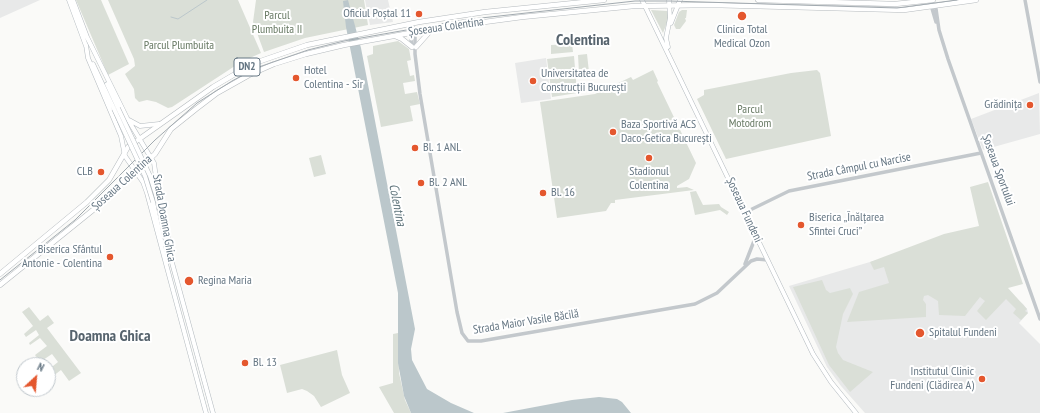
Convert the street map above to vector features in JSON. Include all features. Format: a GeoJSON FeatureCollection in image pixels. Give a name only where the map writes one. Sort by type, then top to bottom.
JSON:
{"type":"FeatureCollection","features":[{"type":"Feature","properties":{"kind":"main road","name":"Strada Doamna Ghica"},"geometry":{"type":"LineString","coordinates":[[69,0],[86,45],[94,60]]}},
{"type":"Feature","properties":{"kind":"main road","name":"Strada Doamna Ghica"},"geometry":{"type":"LineString","coordinates":[[73,0],[94,60]]}},
{"type":"Feature","properties":{"kind":"main road","name":"Șoseaua Colentina"},"geometry":{"type":"LineString","coordinates":[[0,274],[87,202],[109,180],[128,147],[213,87],[252,64],[285,51],[364,32],[485,12],[604,0]]}},
{"type":"Feature","properties":{"kind":"main road","name":"Șoseaua Fundeni"},"geometry":{"type":"LineString","coordinates":[[642,0],[818,357],[833,381],[860,413]]}},
{"type":"Feature","properties":{"kind":"main road"},"geometry":{"type":"LineString","coordinates":[[758,0],[895,4],[932,0]]}},
{"type":"Feature","properties":{"kind":"main road","name":"Șoseaua Colentina"},"geometry":{"type":"LineString","coordinates":[[0,285],[88,214],[151,157],[171,129],[196,109],[226,88],[253,74],[287,60],[344,45],[412,32],[522,17],[670,2],[892,10],[933,7],[976,0]]}},
{"type":"Feature","properties":{"kind":"main road","name":"Șoseaua Fundeni"},"geometry":{"type":"LineString","coordinates":[[670,2],[668,46],[747,212],[757,237],[818,362],[835,389],[856,413]]}},
{"type":"Feature","properties":{"kind":"main road"},"geometry":{"type":"LineString","coordinates":[[659,34],[664,35],[668,31],[679,2]]}},
{"type":"Feature","properties":{"kind":"main road"},"geometry":{"type":"LineString","coordinates":[[393,36],[402,39],[414,47],[432,29]]}},
{"type":"Feature","properties":{"kind":"main road","name":"Strada Doamna Ghica"},"geometry":{"type":"LineString","coordinates":[[86,35],[127,118],[155,165],[157,186],[171,250],[171,259],[213,413]]}},
{"type":"Feature","properties":{"kind":"main road","name":"Strada Doamna Ghica"},"geometry":{"type":"LineString","coordinates":[[86,45],[88,58],[121,138],[124,153],[145,188],[206,413]]}},
{"type":"Feature","properties":{"kind":"main road"},"geometry":{"type":"LineString","coordinates":[[94,60],[116,108],[155,202],[171,259]]}},
{"type":"Feature","properties":{"kind":"main road"},"geometry":{"type":"LineString","coordinates":[[127,118],[140,126],[163,123]]}},
{"type":"Feature","properties":{"kind":"main road"},"geometry":{"type":"LineString","coordinates":[[155,202],[165,260]]}},
{"type":"Feature","properties":{"kind":"street","name":"Șoseaua Sportului"},"geometry":{"type":"LineString","coordinates":[[932,0],[938,27],[1040,319]]}},
{"type":"Feature","properties":{"kind":"street"},"geometry":{"type":"LineString","coordinates":[[1025,0],[1040,82]]}},
{"type":"Feature","properties":{"kind":"street","name":"Strada Maior Vasile Băcilă"},"geometry":{"type":"LineString","coordinates":[[410,24],[455,300],[463,336],[468,341],[476,342],[695,304],[717,293],[739,272],[745,265],[757,237]]}},
{"type":"Feature","properties":{"kind":"street","name":"Strada Câmpul cu Narcise"},"geometry":{"type":"LineString","coordinates":[[747,212],[790,191],[981,153]]}},
{"type":"Feature","properties":{"kind":"street"},"geometry":{"type":"LineString","coordinates":[[745,265],[755,259],[768,260]]}},
{"type":"Feature","properties":{"kind":"street"},"geometry":{"type":"LineString","coordinates":[[1034,302],[1039,300]]}},
{"type":"Feature","properties":{"kind":"shaded area"},"geometry":{"type":"Polygon","coordinates":[[[0,0],[40,0],[0,18],[0,0]]]}},
{"type":"Feature","properties":{"kind":"shaded area"},"geometry":{"type":"Polygon","coordinates":[[[348,0],[361,48],[415,329],[411,349],[412,360],[427,389],[451,403],[474,413],[411,413],[404,396],[398,363],[398,293],[346,27],[343,1],[348,0]]]}},
{"type":"Feature","properties":{"kind":"shaded area"},"geometry":{"type":"Polygon","coordinates":[[[365,0],[388,0],[393,22],[370,25],[365,0]]]}},
{"type":"Feature","properties":{"kind":"shaded area","name":"Universitatea de Construcții București"},"geometry":{"type":"Polygon","coordinates":[[[546,58],[551,99],[521,103],[515,63],[546,58]]]}},
{"type":"Feature","properties":{"kind":"shaded area"},"geometry":{"type":"Polygon","coordinates":[[[1039,93],[1040,134],[983,150],[971,119],[1039,93]]]}},
{"type":"Feature","properties":{"kind":"shaded area","name":"Spitalul Fundeni"},"geometry":{"type":"Polygon","coordinates":[[[944,240],[1023,304],[1027,309],[1028,313],[1019,323],[1040,344],[1040,413],[865,413],[841,386],[827,367],[789,286],[944,240]]]}},
{"type":"Feature","properties":{"kind":"shaded area"},"geometry":{"type":"Polygon","coordinates":[[[599,397],[617,399],[622,402],[631,413],[503,413],[572,400],[599,397]]]}},
{"type":"Feature","properties":{"kind":"green space"},"geometry":{"type":"Polygon","coordinates":[[[76,0],[101,0],[129,64],[108,75],[76,0]]]}},
{"type":"Feature","properties":{"kind":"green space","name":"Parcul Plumbuita"},"geometry":{"type":"Polygon","coordinates":[[[108,0],[238,0],[261,53],[241,62],[172,107],[168,108],[156,102],[147,100],[139,102],[135,98],[134,89],[125,74],[135,66],[134,59],[108,0]]]}},
{"type":"Feature","properties":{"kind":"green space","name":"Parcul Plumbuita II"},"geometry":{"type":"Polygon","coordinates":[[[256,0],[364,0],[368,25],[305,38],[264,52],[253,22],[256,0]]]}},
{"type":"Feature","properties":{"kind":"green space"},"geometry":{"type":"Polygon","coordinates":[[[651,10],[668,11],[668,20],[663,33],[651,10]]]}},
{"type":"Feature","properties":{"kind":"green space"},"geometry":{"type":"Polygon","coordinates":[[[682,10],[687,10],[685,18],[686,21],[680,29],[676,29],[674,25],[679,12],[682,10]]]}},
{"type":"Feature","properties":{"kind":"green space"},"geometry":{"type":"Polygon","coordinates":[[[398,41],[409,49],[411,60],[407,61],[410,76],[414,75],[415,81],[403,83],[405,94],[417,92],[420,104],[410,106],[413,121],[381,127],[367,56],[373,54],[373,46],[398,41]]]}},
{"type":"Feature","properties":{"kind":"green space"},"geometry":{"type":"Polygon","coordinates":[[[572,44],[573,52],[551,54],[551,45],[572,44]]]}},
{"type":"Feature","properties":{"kind":"green space"},"geometry":{"type":"Polygon","coordinates":[[[587,54],[589,72],[579,73],[578,55],[587,54]]]}},
{"type":"Feature","properties":{"kind":"green space"},"geometry":{"type":"Polygon","coordinates":[[[574,56],[577,93],[552,97],[547,59],[574,56]]]}},
{"type":"Feature","properties":{"kind":"green space","name":"Baza Sportivă ACS Daco-Getica București"},"geometry":{"type":"Polygon","coordinates":[[[653,70],[658,81],[657,82],[696,163],[689,179],[677,186],[677,188],[687,187],[694,190],[615,200],[615,203],[611,203],[606,211],[557,218],[540,102],[595,94],[631,77],[633,80],[653,70]]]}},
{"type":"Feature","properties":{"kind":"green space","name":"Parcul Motodrom"},"geometry":{"type":"Polygon","coordinates":[[[817,70],[820,73],[831,136],[726,159],[697,99],[704,95],[704,90],[791,73],[817,70]]]}},
{"type":"Feature","properties":{"kind":"green space"},"geometry":{"type":"Polygon","coordinates":[[[321,155],[326,174],[314,177],[309,158],[321,155]]]}},
{"type":"Feature","properties":{"kind":"green space"},"geometry":{"type":"Polygon","coordinates":[[[988,182],[1023,284],[1008,288],[1027,309],[1025,311],[1028,313],[1021,320],[1013,313],[1016,309],[1006,299],[986,320],[977,311],[985,301],[980,297],[965,316],[939,315],[938,301],[928,295],[924,296],[923,300],[926,304],[926,317],[847,322],[859,292],[889,283],[884,267],[874,270],[870,262],[944,234],[979,226],[970,187],[988,182]]]}},
{"type":"Feature","properties":{"kind":"green space"},"geometry":{"type":"Polygon","coordinates":[[[696,191],[703,205],[719,204],[729,212],[727,215],[720,210],[695,215],[690,192],[696,191]]]}},
{"type":"Feature","properties":{"kind":"green space"},"geometry":{"type":"Polygon","coordinates":[[[822,280],[826,290],[830,293],[850,288],[853,294],[843,314],[836,347],[838,353],[843,360],[873,372],[850,392],[829,365],[793,287],[822,280]]]}},
{"type":"Feature","properties":{"kind":"green space"},"geometry":{"type":"Polygon","coordinates":[[[29,307],[40,321],[48,315],[54,323],[47,328],[81,373],[69,381],[61,370],[56,374],[56,364],[58,362],[56,357],[52,354],[48,357],[36,357],[35,355],[47,346],[40,338],[30,345],[29,343],[39,335],[36,330],[26,337],[24,334],[33,326],[22,312],[29,307]]]}},
{"type":"Feature","properties":{"kind":"green space"},"geometry":{"type":"Polygon","coordinates":[[[398,333],[399,373],[405,400],[411,413],[394,413],[379,387],[393,383],[393,334],[398,333]]]}},
{"type":"Feature","properties":{"kind":"green space"},"geometry":{"type":"Polygon","coordinates":[[[337,350],[342,375],[350,393],[321,407],[314,396],[307,391],[302,389],[287,393],[280,365],[337,350]]]}},
{"type":"Feature","properties":{"kind":"waterway"},"geometry":{"type":"LineString","coordinates":[[171,17],[178,19],[207,0]]}},
{"type":"Feature","properties":{"kind":"tram line"},"geometry":{"type":"LineString","coordinates":[[0,280],[75,220],[155,140],[197,103],[256,68],[308,50],[344,41],[463,20],[635,1],[897,8],[957,0]]}},
{"type":"Feature","properties":{"kind":"place","name":"Oficiul Poștal 11"},"geometry":{"type":"Point","coordinates":[419,14]}},
{"type":"Feature","properties":{"kind":"place","name":"Clinica Total Medical Ozon"},"geometry":{"type":"Point","coordinates":[742,16]}},
{"type":"Feature","properties":{"kind":"place","name":"Hotel Colentina - Sir"},"geometry":{"type":"Point","coordinates":[296,78]}},
{"type":"Feature","properties":{"kind":"place","name":"Universitatea de Construcții București"},"geometry":{"type":"Point","coordinates":[533,81]}},
{"type":"Feature","properties":{"kind":"place","name":"Grădinița"},"geometry":{"type":"Point","coordinates":[1030,105]}},
{"type":"Feature","properties":{"kind":"place","name":"Baza Sportivă ACS Daco-Getica București"},"geometry":{"type":"Point","coordinates":[613,132]}},
{"type":"Feature","properties":{"kind":"place","name":"Bl. 1 ANL"},"geometry":{"type":"Point","coordinates":[415,148]}},
{"type":"Feature","properties":{"kind":"place","name":"Stadionul Colentina"},"geometry":{"type":"Point","coordinates":[649,158]}},
{"type":"Feature","properties":{"kind":"place","name":"CLB"},"geometry":{"type":"Point","coordinates":[101,172]}},
{"type":"Feature","properties":{"kind":"place","name":"Bl. 2 ANL"},"geometry":{"type":"Point","coordinates":[421,183]}},
{"type":"Feature","properties":{"kind":"place","name":"Bl. 16"},"geometry":{"type":"Point","coordinates":[543,193]}},
{"type":"Feature","properties":{"kind":"place","name":"Biserica „Înălțarea Sfintei Cruci”"},"geometry":{"type":"Point","coordinates":[801,225]}},
{"type":"Feature","properties":{"kind":"place","name":"Biserica Sfântul Antonie - Colentina"},"geometry":{"type":"Point","coordinates":[110,257]}},
{"type":"Feature","properties":{"kind":"place","name":"Regina Maria"},"geometry":{"type":"Point","coordinates":[189,281]}},
{"type":"Feature","properties":{"kind":"place","name":"Spitalul Fundeni"},"geometry":{"type":"Point","coordinates":[920,333]}},
{"type":"Feature","properties":{"kind":"place","name":"Bl. 13"},"geometry":{"type":"Point","coordinates":[245,363]}},
{"type":"Feature","properties":{"kind":"place","name":"Institutul Clinic Fundeni (Clădirea A)"},"geometry":{"type":"Point","coordinates":[982,379]}},
{"type":"Feature","properties":{"kind":"district","name":"Colentina"},"geometry":{"type":"Point","coordinates":[583,40]}},
{"type":"Feature","properties":{"kind":"district","name":"Doamna Ghica"},"geometry":{"type":"Point","coordinates":[110,336]}}]}
